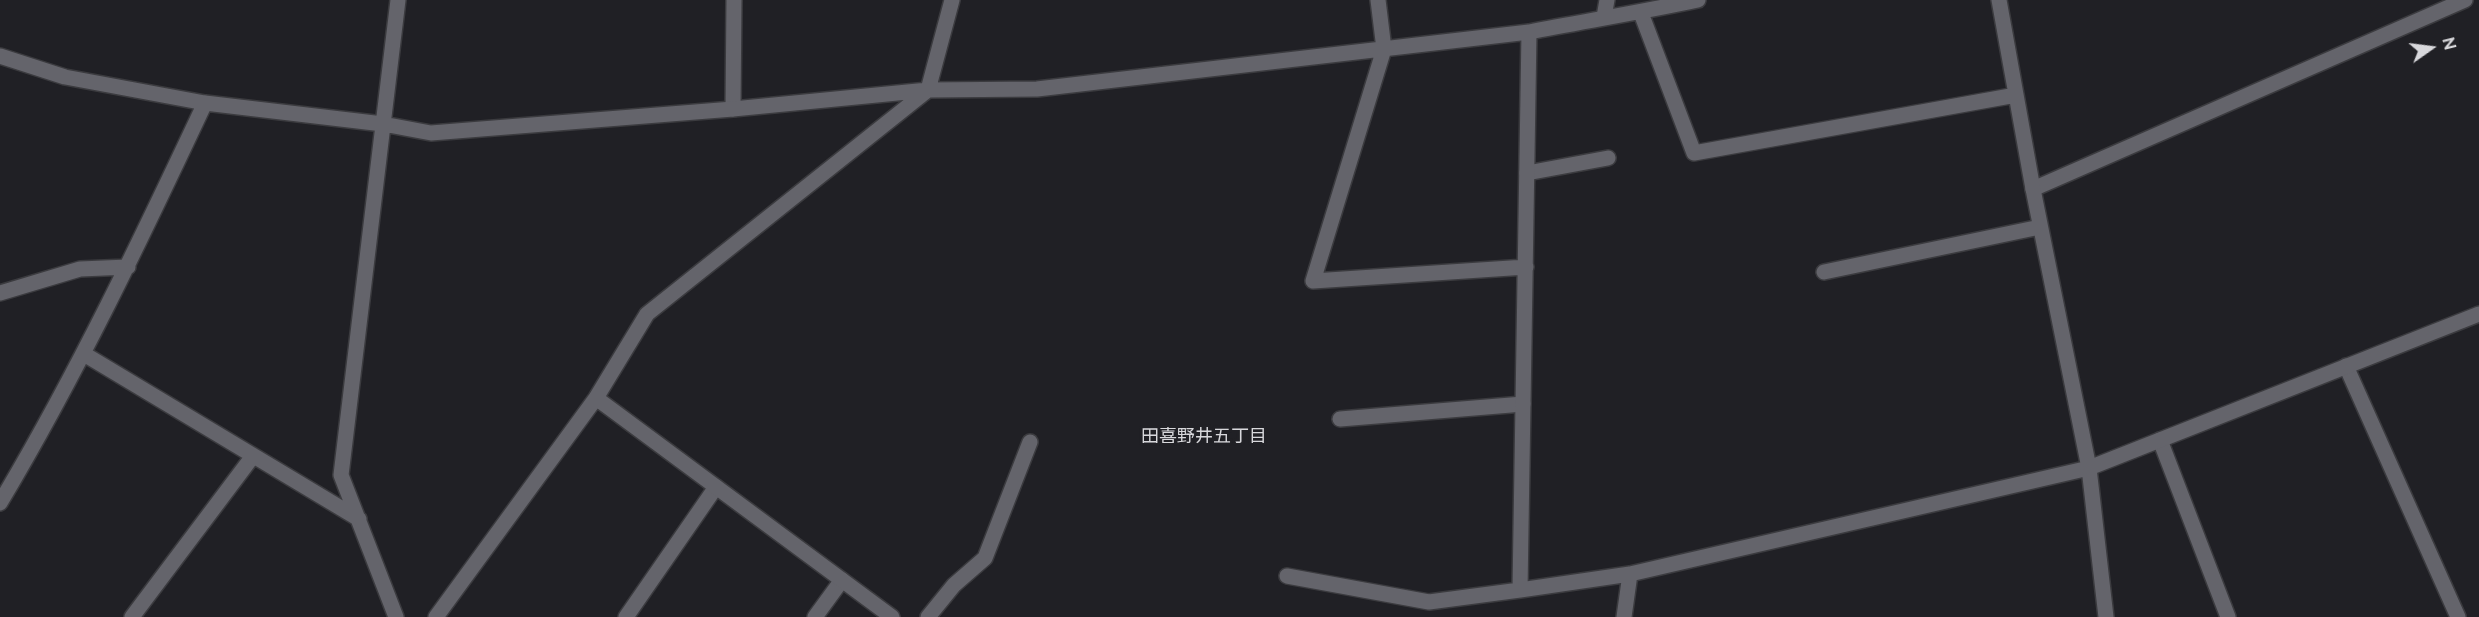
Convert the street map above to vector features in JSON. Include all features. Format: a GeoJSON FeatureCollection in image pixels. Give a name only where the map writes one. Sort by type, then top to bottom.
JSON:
{"type":"FeatureCollection","features":[{"type":"Feature","properties":{"kind":"street"},"geometry":{"type":"LineString","coordinates":[[396,617],[341,475],[398,0]]}},
{"type":"Feature","properties":{"kind":"street"},"geometry":{"type":"LineString","coordinates":[[733,109],[734,0]]}},
{"type":"Feature","properties":{"kind":"street"},"geometry":{"type":"LineString","coordinates":[[436,617],[596,398],[647,314],[928,90],[952,0]]}},
{"type":"Feature","properties":{"kind":"street"},"geometry":{"type":"LineString","coordinates":[[1378,0],[1384,49],[1313,281],[1526,267]]}},
{"type":"Feature","properties":{"kind":"street"},"geometry":{"type":"LineString","coordinates":[[1604,17],[1607,0]]}},
{"type":"Feature","properties":{"kind":"street"},"geometry":{"type":"LineString","coordinates":[[0,56],[65,77],[205,103],[383,124],[431,133],[733,109],[928,90],[1036,89],[1530,32],[1604,17],[1641,13],[1698,0]]}},
{"type":"Feature","properties":{"kind":"street"},"geometry":{"type":"LineString","coordinates":[[1999,0],[2040,227],[2089,468],[2106,617]]}},
{"type":"Feature","properties":{"kind":"street"},"geometry":{"type":"LineString","coordinates":[[2033,189],[2465,0]]}},
{"type":"Feature","properties":{"kind":"street"},"geometry":{"type":"LineString","coordinates":[[1641,13],[1694,153],[2016,95]]}},
{"type":"Feature","properties":{"kind":"street"},"geometry":{"type":"LineString","coordinates":[[1520,590],[1530,32]]}},
{"type":"Feature","properties":{"kind":"street"},"geometry":{"type":"LineString","coordinates":[[0,503],[84,354],[128,267],[205,103]]}},
{"type":"Feature","properties":{"kind":"street"},"geometry":{"type":"LineString","coordinates":[[1527,172],[1608,158]]}},
{"type":"Feature","properties":{"kind":"street"},"geometry":{"type":"LineString","coordinates":[[1824,272],[2040,227]]}},
{"type":"Feature","properties":{"kind":"street"},"geometry":{"type":"LineString","coordinates":[[0,293],[80,268],[128,267]]}},
{"type":"Feature","properties":{"kind":"street"},"geometry":{"type":"LineString","coordinates":[[1287,576],[1429,602],[1630,574],[2089,468],[2479,314]]}},
{"type":"Feature","properties":{"kind":"street"},"geometry":{"type":"LineString","coordinates":[[84,354],[359,519]]}},
{"type":"Feature","properties":{"kind":"street"},"geometry":{"type":"LineString","coordinates":[[2346,366],[2458,617]]}},
{"type":"Feature","properties":{"kind":"street"},"geometry":{"type":"LineString","coordinates":[[596,398],[892,617]]}},
{"type":"Feature","properties":{"kind":"street"},"geometry":{"type":"LineString","coordinates":[[1340,419],[1523,404]]}},
{"type":"Feature","properties":{"kind":"street"},"geometry":{"type":"LineString","coordinates":[[2160,440],[2228,617]]}},
{"type":"Feature","properties":{"kind":"street"},"geometry":{"type":"LineString","coordinates":[[928,617],[954,585],[985,558],[1030,442]]}},
{"type":"Feature","properties":{"kind":"street"},"geometry":{"type":"LineString","coordinates":[[132,617],[253,456]]}},
{"type":"Feature","properties":{"kind":"street"},"geometry":{"type":"LineString","coordinates":[[626,617],[716,487]]}},
{"type":"Feature","properties":{"kind":"street"},"geometry":{"type":"LineString","coordinates":[[1624,617],[1630,574]]}},
{"type":"Feature","properties":{"kind":"street"},"geometry":{"type":"LineString","coordinates":[[814,617],[842,580]]}},
{"type":"Feature","properties":{"kind":"district","name":"田喜野井五丁目"},"geometry":{"type":"Point","coordinates":[1204,437]}}]}
